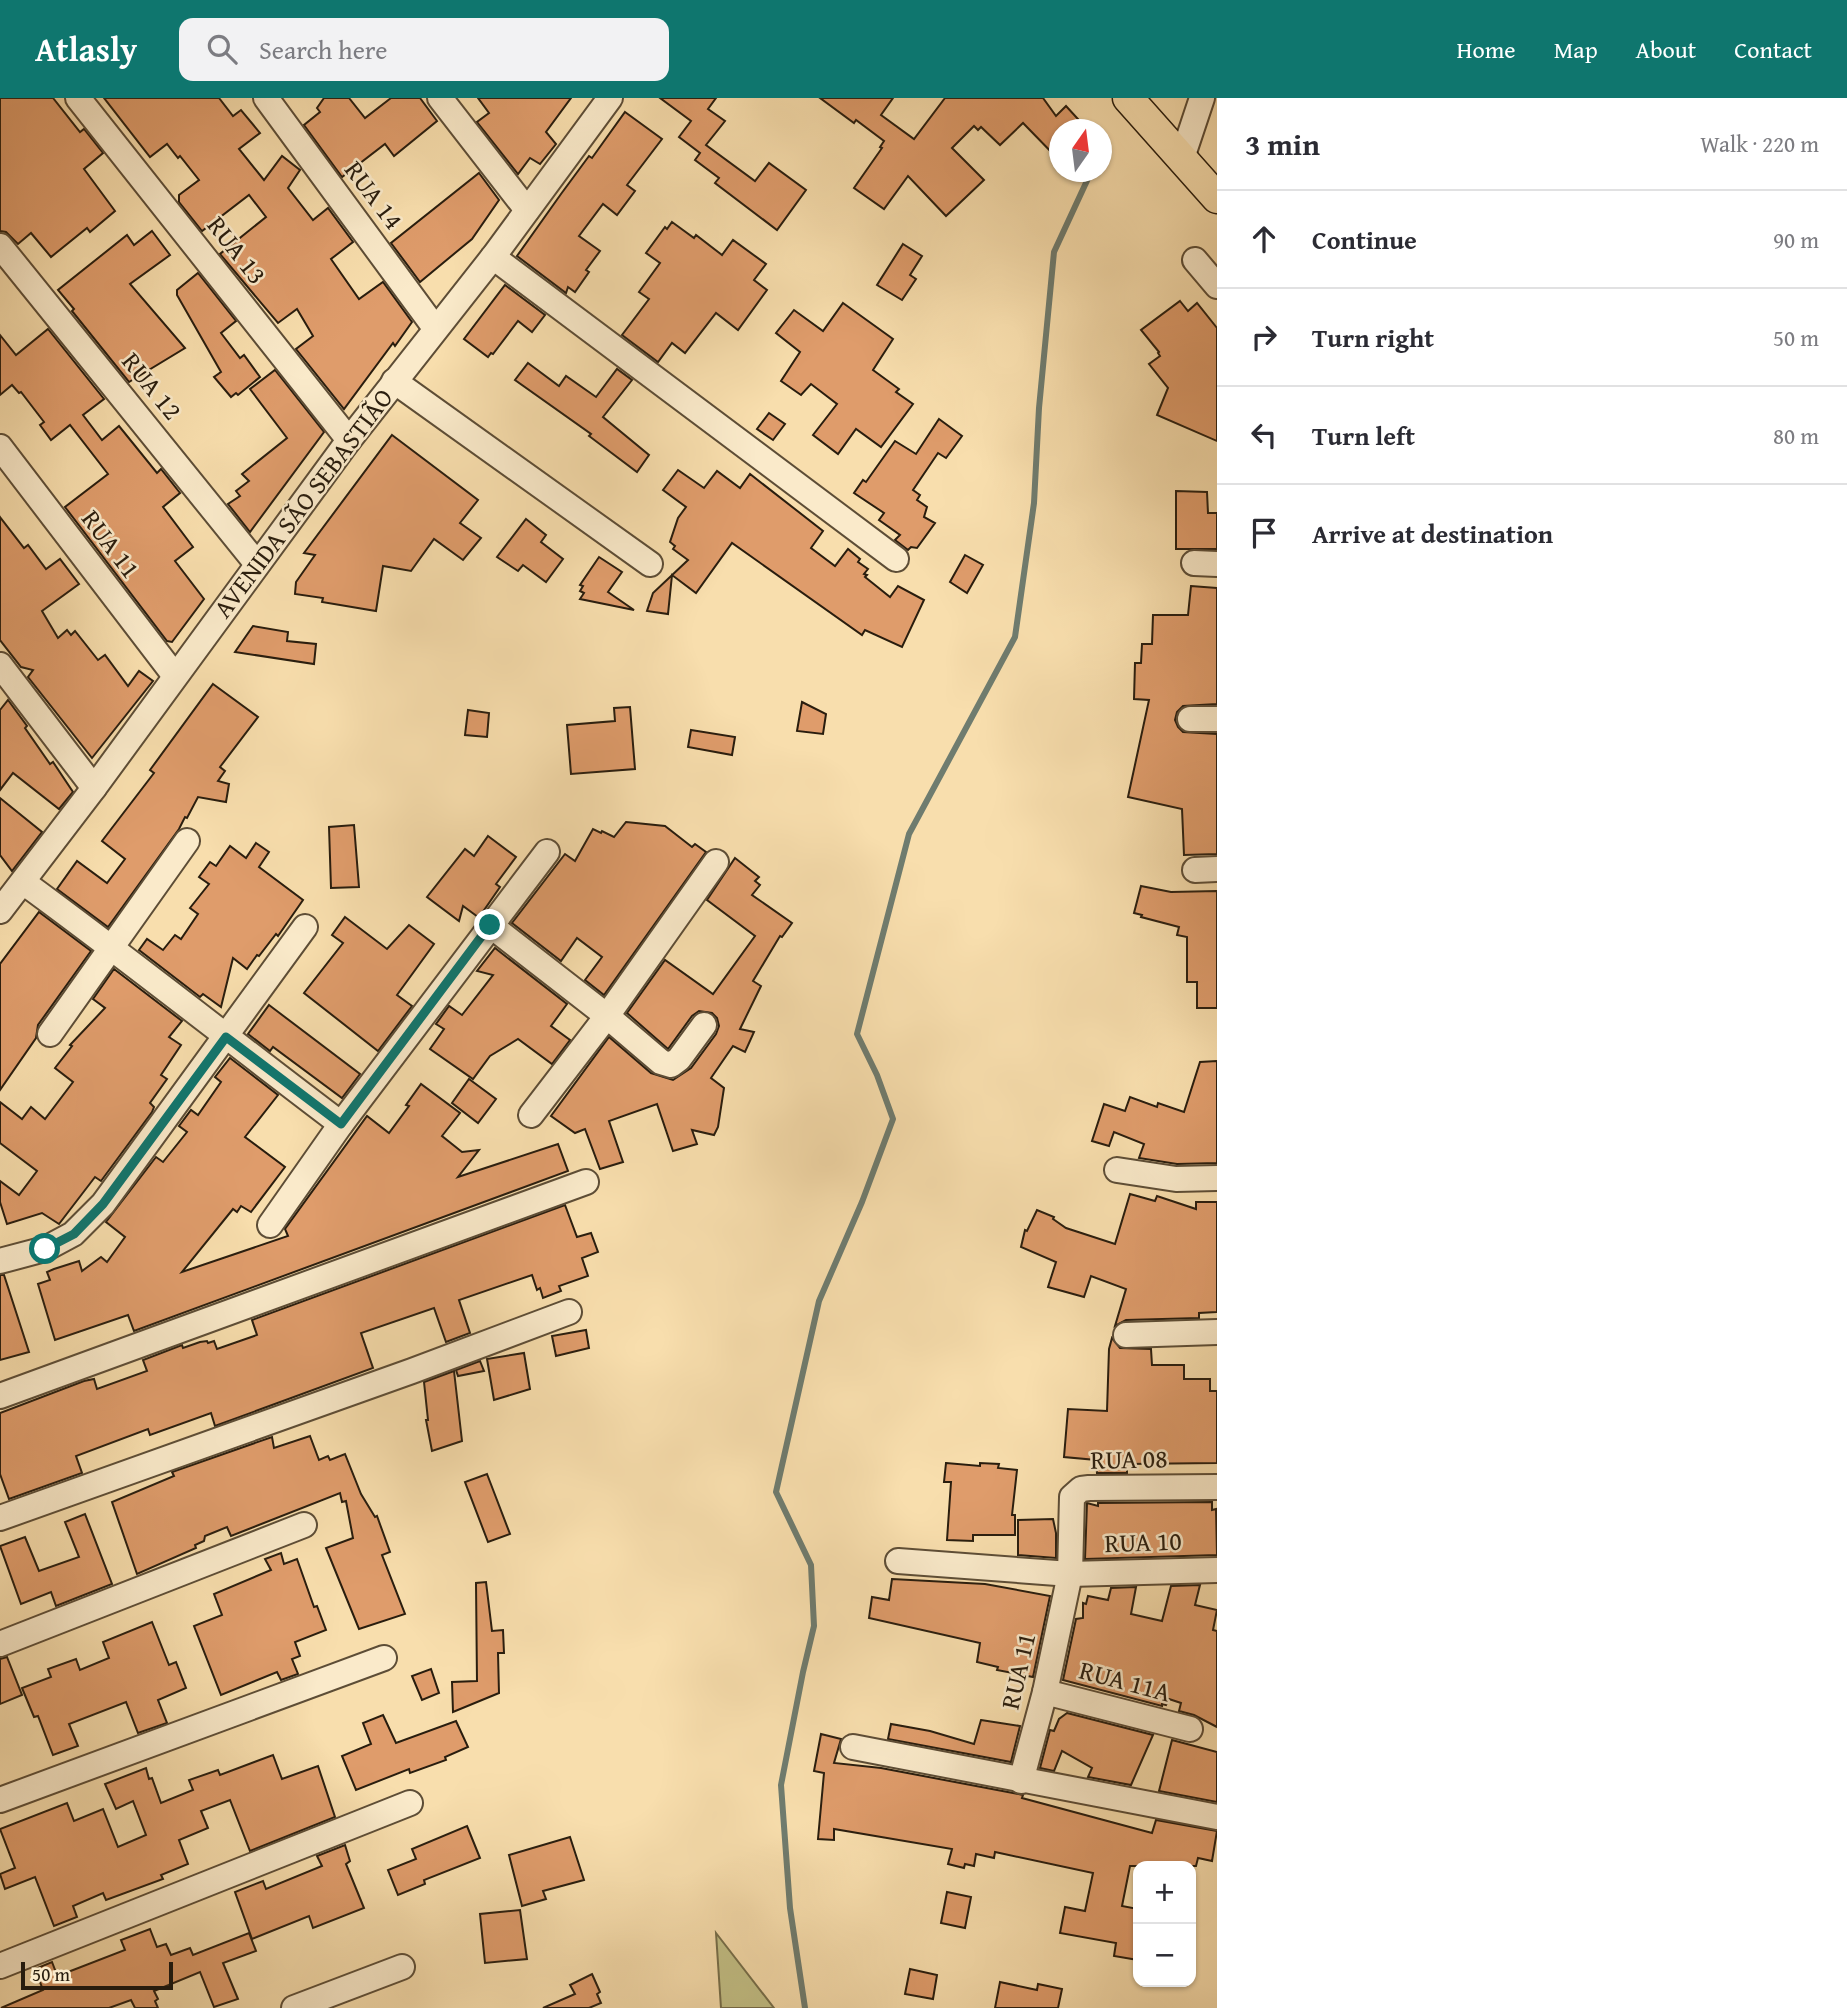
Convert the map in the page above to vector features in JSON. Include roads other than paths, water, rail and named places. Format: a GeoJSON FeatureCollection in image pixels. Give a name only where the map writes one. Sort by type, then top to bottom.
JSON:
{"type":"FeatureCollection","features":[{"type":"Feature","properties":{"kind":"main road"},"geometry":{"type":"LineString","coordinates":[[1128,98],[1217,198]]}},
{"type":"Feature","properties":{"kind":"street","name":"RUA 13"},"geometry":{"type":"LineString","coordinates":[[78,98],[349,440]]}},
{"type":"Feature","properties":{"kind":"street","name":"RUA 14"},"geometry":{"type":"LineString","coordinates":[[265,98],[435,328]]}},
{"type":"Feature","properties":{"kind":"street"},"geometry":{"type":"LineString","coordinates":[[440,98],[527,210]]}},
{"type":"Feature","properties":{"kind":"street","name":"AVENIDA SÃO SEBASTIÃO"},"geometry":{"type":"LineString","coordinates":[[8,895],[94,788],[349,440],[493,257],[610,98]]}},
{"type":"Feature","properties":{"kind":"street"},"geometry":{"type":"LineString","coordinates":[[1182,158],[1202,98]]}},
{"type":"Feature","properties":{"kind":"street","name":"RUA 12"},"geometry":{"type":"LineString","coordinates":[[0,246],[257,564]]}},
{"type":"Feature","properties":{"kind":"street"},"geometry":{"type":"LineString","coordinates":[[493,257],[896,559]]}},
{"type":"Feature","properties":{"kind":"street"},"geometry":{"type":"LineString","coordinates":[[1195,260],[1217,286]]}},
{"type":"Feature","properties":{"kind":"street"},"geometry":{"type":"LineString","coordinates":[[394,381],[650,564]]}},
{"type":"Feature","properties":{"kind":"street","name":"RUA 11"},"geometry":{"type":"LineString","coordinates":[[0,447],[175,677]]}},
{"type":"Feature","properties":{"kind":"street"},"geometry":{"type":"LineString","coordinates":[[0,665],[94,788]]}},
{"type":"Feature","properties":{"kind":"street"},"geometry":{"type":"LineString","coordinates":[[1190,719],[1217,719]]}},
{"type":"Feature","properties":{"kind":"street"},"geometry":{"type":"LineString","coordinates":[[50,1034],[187,841]]}},
{"type":"Feature","properties":{"kind":"street"},"geometry":{"type":"LineString","coordinates":[[270,1225],[341,1124],[547,852]]}},
{"type":"Feature","properties":{"kind":"street"},"geometry":{"type":"LineString","coordinates":[[531,1115],[607,1016],[716,862]]}},
{"type":"Feature","properties":{"kind":"street"},"geometry":{"type":"LineString","coordinates":[[8,895],[113,947],[341,1124]]}},
{"type":"Feature","properties":{"kind":"street"},"geometry":{"type":"LineString","coordinates":[[490,925],[607,1016],[661,1062],[671,1065],[679,1059],[704,1024]]}},
{"type":"Feature","properties":{"kind":"street"},"geometry":{"type":"LineString","coordinates":[[0,1262],[45,1249],[74,1234],[103,1204],[305,927]]}},
{"type":"Feature","properties":{"kind":"street"},"geometry":{"type":"LineString","coordinates":[[1117,1170],[1175,1179],[1217,1178]]}},
{"type":"Feature","properties":{"kind":"street"},"geometry":{"type":"LineString","coordinates":[[0,1396],[586,1182]]}},
{"type":"Feature","properties":{"kind":"street"},"geometry":{"type":"LineString","coordinates":[[0,1518],[569,1312]]}},
{"type":"Feature","properties":{"kind":"street"},"geometry":{"type":"LineString","coordinates":[[1126,1335],[1217,1332]]}},
{"type":"Feature","properties":{"kind":"street","name":"RUA 08"},"geometry":{"type":"LineString","coordinates":[[1070,1574],[1072,1497],[1081,1489],[1217,1487]]}},
{"type":"Feature","properties":{"kind":"street"},"geometry":{"type":"LineString","coordinates":[[0,1644],[304,1525]]}},
{"type":"Feature","properties":{"kind":"street","name":"RUA 10"},"geometry":{"type":"LineString","coordinates":[[898,1561],[1070,1574],[1217,1570]]}},
{"type":"Feature","properties":{"kind":"street","name":"RUA 11"},"geometry":{"type":"LineString","coordinates":[[1021,1781],[1045,1692],[1070,1574]]}},
{"type":"Feature","properties":{"kind":"street"},"geometry":{"type":"LineString","coordinates":[[0,1800],[384,1658]]}},
{"type":"Feature","properties":{"kind":"street","name":"RUA 11A"},"geometry":{"type":"LineString","coordinates":[[1045,1692],[1189,1729]]}},
{"type":"Feature","properties":{"kind":"street"},"geometry":{"type":"LineString","coordinates":[[853,1747],[1217,1817]]}},
{"type":"Feature","properties":{"kind":"street"},"geometry":{"type":"LineString","coordinates":[[0,1966],[410,1803]]}},
{"type":"Feature","properties":{"kind":"street"},"geometry":{"type":"LineString","coordinates":[[294,2008],[402,1967]]}},
{"type":"Feature","properties":{"kind":"waterway"},"geometry":{"type":"LineString","coordinates":[[805,2008],[790,1908],[781,1785],[814,1626],[811,1565],[776,1492],[819,1301],[862,1202],[893,1119],[877,1075],[857,1034],[909,834],[1015,637],[1034,503],[1039,408],[1054,252],[1086,182]]}}]}
